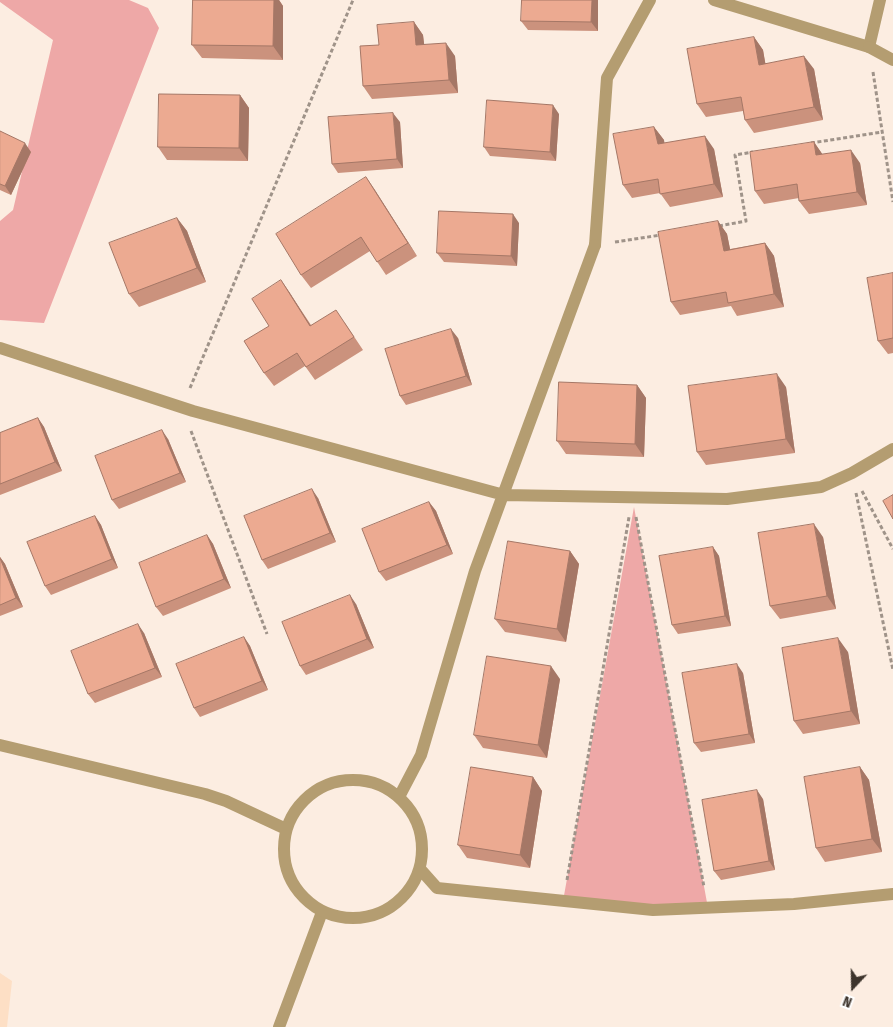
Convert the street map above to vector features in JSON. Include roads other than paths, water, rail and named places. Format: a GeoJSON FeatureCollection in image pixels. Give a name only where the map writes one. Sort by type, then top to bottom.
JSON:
{"type":"FeatureCollection","features":[{"type":"Feature","properties":{"kind":"street"},"geometry":{"type":"LineString","coordinates":[[399,797],[421,755],[475,572],[595,245],[607,78],[650,0]]}},
{"type":"Feature","properties":{"kind":"street"},"geometry":{"type":"LineString","coordinates":[[714,0],[869,47],[893,60]]}},
{"type":"Feature","properties":{"kind":"street"},"geometry":{"type":"LineString","coordinates":[[869,47],[880,0]]}},
{"type":"Feature","properties":{"kind":"street"},"geometry":{"type":"LineString","coordinates":[[0,348],[182,407],[504,495],[633,496],[727,500],[821,487],[852,473],[893,450]]}},
{"type":"Feature","properties":{"kind":"street"},"geometry":{"type":"LineString","coordinates":[[0,745],[204,794],[226,801],[286,829]]}},
{"type":"Feature","properties":{"kind":"street"},"geometry":{"type":"LineString","coordinates":[[349,780],[371,782],[391,790],[399,797],[407,804],[418,822],[423,846],[421,870],[409,892],[392,908],[369,918],[345,919],[322,912],[302,897],[289,877],[283,853],[286,829],[295,810],[310,794],[328,784],[349,780]]}},
{"type":"Feature","properties":{"kind":"street"},"geometry":{"type":"LineString","coordinates":[[421,870],[437,888],[652,910],[794,904],[893,894]]}},
{"type":"Feature","properties":{"kind":"street"},"geometry":{"type":"LineString","coordinates":[[279,1027],[322,912]]}}]}
